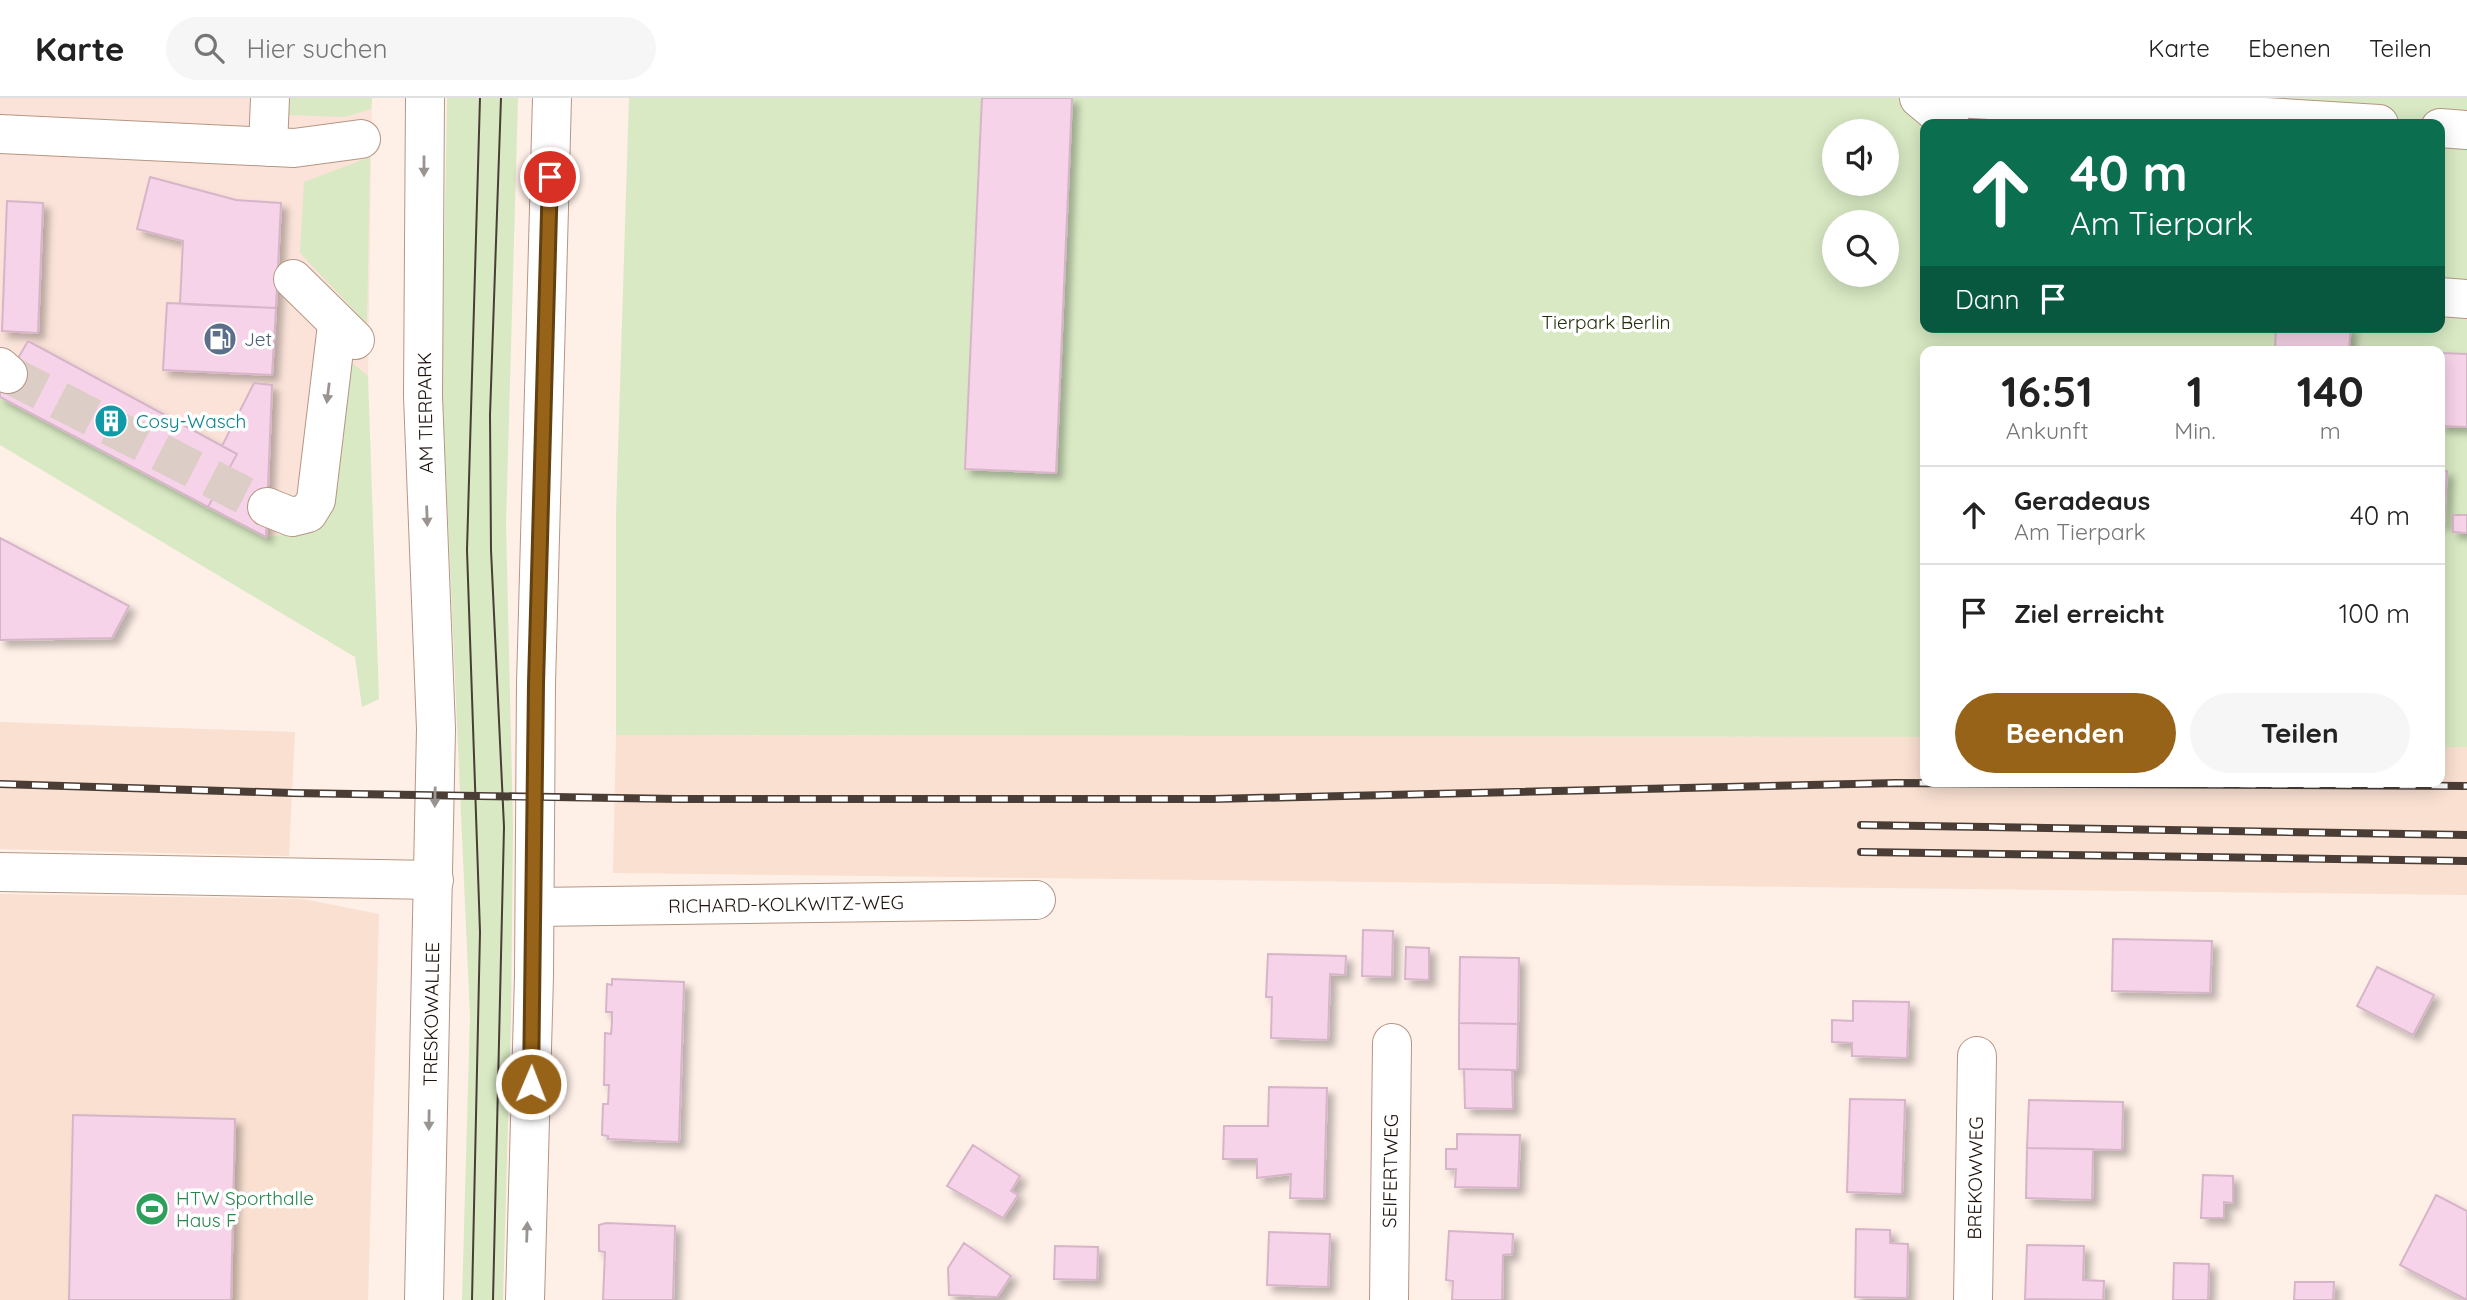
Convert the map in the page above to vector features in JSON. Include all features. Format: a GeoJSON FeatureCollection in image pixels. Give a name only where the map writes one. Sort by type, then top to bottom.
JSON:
{"type":"FeatureCollection","features":[{"type":"Feature","properties":{"kind":"main road"},"geometry":{"type":"LineString","coordinates":[[270,98],[281,147]]}},
{"type":"Feature","properties":{"kind":"main road","name":"AM TIERPARK"},"geometry":{"type":"LineString","coordinates":[[425,98],[423,396],[436,729]]}},
{"type":"Feature","properties":{"kind":"main road"},"geometry":{"type":"LineString","coordinates":[[525,1300],[552,98]]}},
{"type":"Feature","properties":{"kind":"main road"},"geometry":{"type":"LineString","coordinates":[[1919,98],[1944,119]]}},
{"type":"Feature","properties":{"kind":"main road"},"geometry":{"type":"LineString","coordinates":[[1957,98],[2218,106],[2334,119]]}},
{"type":"Feature","properties":{"kind":"main road"},"geometry":{"type":"LineString","coordinates":[[2445,128],[2467,130]]}},
{"type":"Feature","properties":{"kind":"main road"},"geometry":{"type":"LineString","coordinates":[[0,134],[281,147],[361,139]]}},
{"type":"Feature","properties":{"kind":"main road"},"geometry":{"type":"LineString","coordinates":[[267,507],[292,517],[308,513],[316,500],[346,332],[293,279]]}},
{"type":"Feature","properties":{"kind":"main road"},"geometry":{"type":"LineString","coordinates":[[2445,298],[2467,299]]}},
{"type":"Feature","properties":{"kind":"main road","name":"TRESKOWALLEE"},"geometry":{"type":"LineString","coordinates":[[424,1300],[436,729]]}},
{"type":"Feature","properties":{"kind":"main road"},"geometry":{"type":"LineString","coordinates":[[0,872],[434,880]]}},
{"type":"Feature","properties":{"kind":"main road","name":"RICHARD-KOLKWITZ-WEG"},"geometry":{"type":"LineString","coordinates":[[535,907],[1036,900]]}},
{"type":"Feature","properties":{"kind":"main road","name":"SEIFERTWEG"},"geometry":{"type":"LineString","coordinates":[[1389,1300],[1392,1043]]}},
{"type":"Feature","properties":{"kind":"main road","name":"BREKOWWEG"},"geometry":{"type":"LineString","coordinates":[[1973,1300],[1977,1056]]}},
{"type":"Feature","properties":{"kind":"shaded area"},"geometry":{"type":"Polygon","coordinates":[[[0,98],[372,98],[368,376],[339,484],[315,530],[266,537],[0,396],[0,98]]]}},
{"type":"Feature","properties":{"kind":"shaded area"},"geometry":{"type":"Polygon","coordinates":[[[0,722],[295,732],[289,856],[0,849],[0,722]]]}},
{"type":"Feature","properties":{"kind":"shaded area"},"geometry":{"type":"Polygon","coordinates":[[[616,735],[1920,737],[1920,787],[2445,787],[2445,747],[2467,747],[2467,895],[613,873],[616,735]]]}},
{"type":"Feature","properties":{"kind":"shaded area"},"geometry":{"type":"Polygon","coordinates":[[[0,894],[303,899],[379,914],[368,1300],[0,1300],[0,894]]]}},
{"type":"Feature","properties":{"kind":"green space"},"geometry":{"type":"Polygon","coordinates":[[[287,98],[372,98],[371,109],[345,117],[287,115],[287,98]]]}},
{"type":"Feature","properties":{"kind":"green space"},"geometry":{"type":"Polygon","coordinates":[[[447,98],[518,98],[506,524],[513,826],[503,1300],[462,1300],[470,1016],[442,386],[447,98]]]}},
{"type":"Feature","properties":{"kind":"green space","name":"Tierpark Berlin"},"geometry":{"type":"Polygon","coordinates":[[[629,98],[2467,98],[2467,747],[2445,747],[2445,346],[1920,346],[1920,737],[616,735],[616,515],[629,98]]]}},
{"type":"Feature","properties":{"kind":"green space"},"geometry":{"type":"Polygon","coordinates":[[[370,157],[367,324],[300,253],[304,182],[370,157]]]}},
{"type":"Feature","properties":{"kind":"green space"},"geometry":{"type":"Polygon","coordinates":[[[346,358],[368,376],[379,699],[362,707],[355,657],[0,445],[0,397],[266,537],[315,530],[339,484],[338,428],[346,358]]]}},
{"type":"Feature","properties":{"kind":"building"},"geometry":{"type":"Polygon","coordinates":[[[982,98],[1072,98],[1056,473],[965,469],[982,98]]]}},
{"type":"Feature","properties":{"kind":"building"},"geometry":{"type":"Polygon","coordinates":[[[150,177],[236,200],[281,203],[276,308],[180,304],[183,241],[137,229],[150,177]]]}},
{"type":"Feature","properties":{"kind":"building"},"geometry":{"type":"Polygon","coordinates":[[[7,201],[43,203],[38,333],[2,331],[7,201]]]}},
{"type":"Feature","properties":{"kind":"building","name":"Jet"},"geometry":{"type":"Polygon","coordinates":[[[167,303],[276,308],[272,375],[163,370],[167,303]]]}},
{"type":"Feature","properties":{"kind":"building"},"geometry":{"type":"Polygon","coordinates":[[[2276,333],[2350,333],[2349,346],[2275,346],[2276,333]]]}},
{"type":"Feature","properties":{"kind":"building","name":"Cosy-Wasch"},"geometry":{"type":"Polygon","coordinates":[[[28,341],[237,454],[208,507],[0,397],[0,389],[28,341]]]}},
{"type":"Feature","properties":{"kind":"building"},"geometry":{"type":"Polygon","coordinates":[[[2445,353],[2467,354],[2467,427],[2445,426],[2445,353]]]}},
{"type":"Feature","properties":{"kind":"building"},"geometry":{"type":"Polygon","coordinates":[[[254,383],[272,385],[266,537],[208,507],[237,454],[222,446],[254,383]]]}},
{"type":"Feature","properties":{"kind":"building"},"geometry":{"type":"Polygon","coordinates":[[[2445,471],[2447,471],[2445,506],[2445,471]]]}},
{"type":"Feature","properties":{"kind":"building"},"geometry":{"type":"Polygon","coordinates":[[[2453,515],[2467,515],[2467,533],[2453,532],[2453,515]]]}},
{"type":"Feature","properties":{"kind":"building"},"geometry":{"type":"Polygon","coordinates":[[[0,538],[129,606],[112,638],[0,640],[0,538]]]}},
{"type":"Feature","properties":{"kind":"building"},"geometry":{"type":"Polygon","coordinates":[[[1363,930],[1393,931],[1392,977],[1362,976],[1363,930]]]}},
{"type":"Feature","properties":{"kind":"building"},"geometry":{"type":"Polygon","coordinates":[[[2113,939],[2212,941],[2210,993],[2112,991],[2113,939]]]}},
{"type":"Feature","properties":{"kind":"building"},"geometry":{"type":"Polygon","coordinates":[[[1406,947],[1429,948],[1429,980],[1405,979],[1406,947]]]}},
{"type":"Feature","properties":{"kind":"building"},"geometry":{"type":"Polygon","coordinates":[[[1268,954],[1346,956],[1345,975],[1330,974],[1328,1040],[1271,1038],[1272,997],[1266,997],[1268,954]]]}},
{"type":"Feature","properties":{"kind":"building"},"geometry":{"type":"Polygon","coordinates":[[[1460,957],[1519,958],[1518,1024],[1459,1023],[1460,957]]]}},
{"type":"Feature","properties":{"kind":"building"},"geometry":{"type":"Polygon","coordinates":[[[2377,967],[2434,995],[2413,1035],[2357,1006],[2377,967]]]}},
{"type":"Feature","properties":{"kind":"building"},"geometry":{"type":"Polygon","coordinates":[[[612,979],[684,982],[679,1142],[608,1139],[608,1136],[602,1135],[603,1104],[608,1104],[609,1085],[604,1085],[605,1033],[611,1034],[612,1022],[612,1012],[606,1012],[607,984],[612,985],[612,979]]]}},
{"type":"Feature","properties":{"kind":"building"},"geometry":{"type":"Polygon","coordinates":[[[1853,1001],[1909,1002],[1907,1058],[1852,1056],[1852,1043],[1832,1042],[1832,1020],[1853,1021],[1853,1001]]]}},
{"type":"Feature","properties":{"kind":"building"},"geometry":{"type":"Polygon","coordinates":[[[1459,1023],[1518,1024],[1517,1070],[1459,1069],[1459,1023]]]}},
{"type":"Feature","properties":{"kind":"building"},"geometry":{"type":"Polygon","coordinates":[[[1464,1069],[1512,1070],[1513,1109],[1465,1108],[1464,1069]]]}},
{"type":"Feature","properties":{"kind":"building"},"geometry":{"type":"Polygon","coordinates":[[[1269,1087],[1327,1088],[1324,1199],[1290,1198],[1291,1174],[1257,1178],[1257,1159],[1223,1159],[1224,1126],[1268,1126],[1269,1087]]]}},
{"type":"Feature","properties":{"kind":"building"},"geometry":{"type":"Polygon","coordinates":[[[1850,1099],[1905,1100],[1902,1194],[1847,1192],[1850,1099]]]}},
{"type":"Feature","properties":{"kind":"building"},"geometry":{"type":"Polygon","coordinates":[[[2029,1100],[2123,1102],[2122,1150],[2027,1148],[2029,1100]]]}},
{"type":"Feature","properties":{"kind":"building","name":"HTW Sporthalle Haus F"},"geometry":{"type":"Polygon","coordinates":[[[73,1115],[235,1119],[231,1300],[69,1300],[73,1115]]]}},
{"type":"Feature","properties":{"kind":"building"},"geometry":{"type":"Polygon","coordinates":[[[1457,1134],[1520,1135],[1518,1188],[1455,1187],[1456,1169],[1446,1169],[1446,1149],[1457,1149],[1457,1134]]]}},
{"type":"Feature","properties":{"kind":"building"},"geometry":{"type":"Polygon","coordinates":[[[973,1145],[1020,1176],[1011,1191],[1018,1195],[1003,1218],[947,1186],[973,1145]]]}},
{"type":"Feature","properties":{"kind":"building"},"geometry":{"type":"Polygon","coordinates":[[[2027,1148],[2093,1149],[2092,1200],[2026,1198],[2027,1148]]]}},
{"type":"Feature","properties":{"kind":"building"},"geometry":{"type":"Polygon","coordinates":[[[2203,1175],[2233,1176],[2233,1203],[2224,1202],[2224,1218],[2201,1218],[2203,1175]]]}},
{"type":"Feature","properties":{"kind":"building"},"geometry":{"type":"Polygon","coordinates":[[[2436,1195],[2467,1211],[2467,1300],[2400,1265],[2436,1195]]]}},
{"type":"Feature","properties":{"kind":"building"},"geometry":{"type":"Polygon","coordinates":[[[599,1225],[675,1226],[673,1300],[603,1300],[605,1252],[599,1251],[599,1225]]]}},
{"type":"Feature","properties":{"kind":"building"},"geometry":{"type":"Polygon","coordinates":[[[1856,1229],[1890,1230],[1890,1243],[1908,1244],[1907,1298],[1855,1297],[1856,1229]]]}},
{"type":"Feature","properties":{"kind":"building"},"geometry":{"type":"Polygon","coordinates":[[[1449,1231],[1513,1234],[1512,1254],[1503,1255],[1502,1300],[1452,1300],[1453,1281],[1446,1280],[1449,1231]]]}},
{"type":"Feature","properties":{"kind":"building"},"geometry":{"type":"Polygon","coordinates":[[[1269,1232],[1330,1234],[1328,1287],[1267,1285],[1269,1232]]]}},
{"type":"Feature","properties":{"kind":"building"},"geometry":{"type":"Polygon","coordinates":[[[964,1243],[1011,1276],[997,1297],[949,1295],[948,1268],[964,1243]]]}},
{"type":"Feature","properties":{"kind":"building"},"geometry":{"type":"Polygon","coordinates":[[[2027,1245],[2084,1246],[2083,1280],[2104,1281],[2103,1300],[2025,1299],[2027,1245]]]}},
{"type":"Feature","properties":{"kind":"building"},"geometry":{"type":"Polygon","coordinates":[[[1055,1246],[1098,1247],[1097,1280],[1054,1279],[1055,1246]]]}},
{"type":"Feature","properties":{"kind":"building"},"geometry":{"type":"Polygon","coordinates":[[[2174,1263],[2209,1264],[2208,1300],[2173,1300],[2174,1263]]]}},
{"type":"Feature","properties":{"kind":"building"},"geometry":{"type":"Polygon","coordinates":[[[2295,1282],[2334,1282],[2333,1300],[2294,1300],[2295,1282]]]}},
{"type":"Feature","properties":{"kind":"tunnel"},"geometry":{"type":"LineString","coordinates":[[8,374],[267,507]]}},
{"type":"Feature","properties":{"kind":"tram line"},"geometry":{"type":"LineString","coordinates":[[472,1300],[480,932],[467,550],[480,98]]}},
{"type":"Feature","properties":{"kind":"tram line"},"geometry":{"type":"LineString","coordinates":[[493,1300],[504,827],[491,550],[490,415],[501,98]]}},
{"type":"Feature","properties":{"kind":"railway"},"geometry":{"type":"LineString","coordinates":[[0,784],[292,793],[678,799],[1213,799],[1920,783]]}},
{"type":"Feature","properties":{"kind":"railway"},"geometry":{"type":"LineString","coordinates":[[2445,786],[2467,786]]}},
{"type":"Feature","properties":{"kind":"railway"},"geometry":{"type":"LineString","coordinates":[[1861,825],[2467,835]]}},
{"type":"Feature","properties":{"kind":"railway"},"geometry":{"type":"LineString","coordinates":[[1861,852],[2467,861]]}},
{"type":"Feature","properties":{"kind":"place","name":"Jet"},"geometry":{"type":"Point","coordinates":[220,339]}},
{"type":"Feature","properties":{"kind":"place","name":"Cosy-Wasch"},"geometry":{"type":"Point","coordinates":[111,421]}},
{"type":"Feature","properties":{"kind":"place","name":"HTW Sporthalle Haus F"},"geometry":{"type":"Point","coordinates":[152,1209]}},
{"type":"Feature","properties":{"kind":"route"},"geometry":{"type":"LineString","coordinates":[[531,1084],[536,684],[550,177]]}}]}
